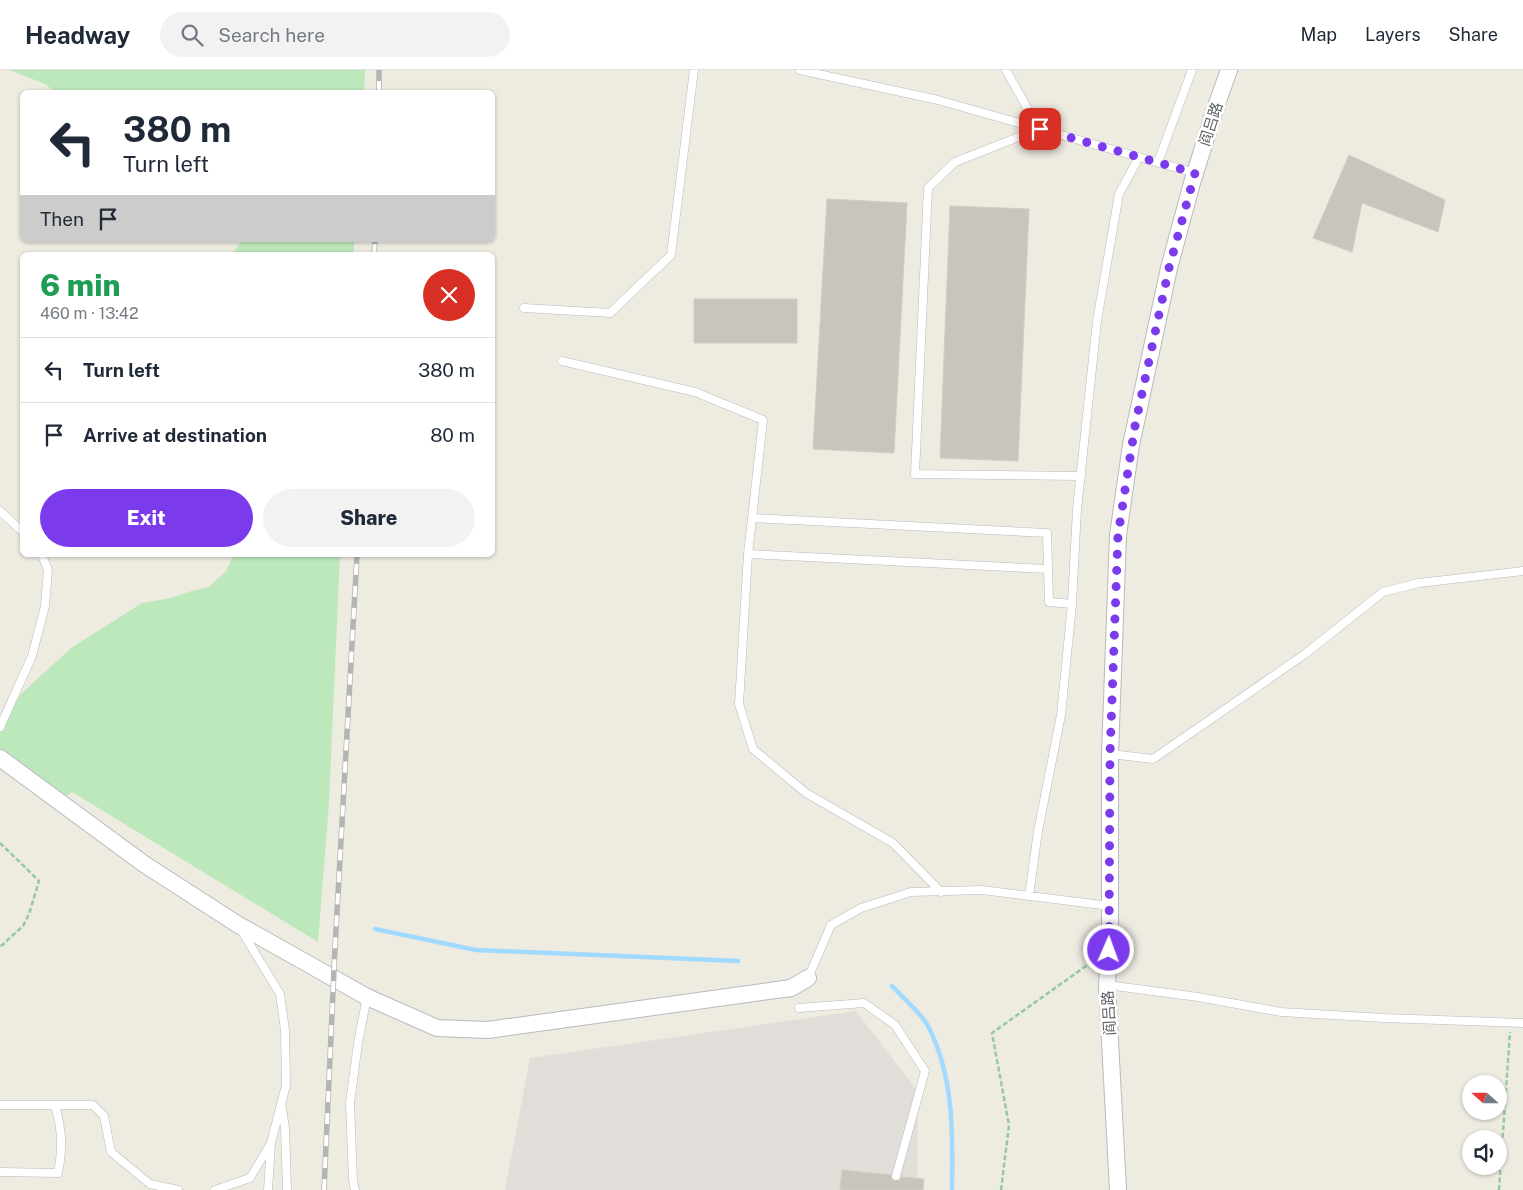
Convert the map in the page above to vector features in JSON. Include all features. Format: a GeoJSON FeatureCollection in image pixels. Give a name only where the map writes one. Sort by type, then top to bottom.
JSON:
{"type":"FeatureCollection","features":[{"type":"Feature","properties":{"kind":"street","name":"阎吕路"},"geometry":{"type":"LineString","coordinates":[[1118,1190],[1108,985],[1110,754],[1118,535],[1130,454],[1169,268],[1195,173],[1229,70]]}},
{"type":"Feature","properties":{"kind":"street"},"geometry":{"type":"LineString","coordinates":[[0,758],[144,864],[237,924],[367,996],[437,1028],[488,1030],[791,988],[808,978]]}},
{"type":"Feature","properties":{"kind":"lane"},"geometry":{"type":"LineString","coordinates":[[524,308],[610,313],[671,255],[694,70]]}},
{"type":"Feature","properties":{"kind":"lane"},"geometry":{"type":"LineString","coordinates":[[800,70],[938,100],[1195,173]]}},
{"type":"Feature","properties":{"kind":"lane"},"geometry":{"type":"LineString","coordinates":[[1007,70],[1040,129]]}},
{"type":"Feature","properties":{"kind":"lane"},"geometry":{"type":"LineString","coordinates":[[1158,162],[1192,70]]}},
{"type":"Feature","properties":{"kind":"lane"},"geometry":{"type":"LineString","coordinates":[[1040,129],[955,162],[928,188],[914,474],[1081,476]]}},
{"type":"Feature","properties":{"kind":"lane"},"geometry":{"type":"LineString","coordinates":[[1029,896],[1038,831],[1061,715],[1072,604],[1077,508],[1097,321],[1119,194],[1139,157]]}},
{"type":"Feature","properties":{"kind":"lane"},"geometry":{"type":"LineString","coordinates":[[562,361],[695,392],[763,420],[748,554],[740,704],[753,749],[806,792],[893,844],[940,892]]}},
{"type":"Feature","properties":{"kind":"lane"},"geometry":{"type":"LineString","coordinates":[[0,511],[20,529]]}},
{"type":"Feature","properties":{"kind":"lane"},"geometry":{"type":"LineString","coordinates":[[752,518],[1047,533],[1048,602],[1072,604]]}},
{"type":"Feature","properties":{"kind":"lane"},"geometry":{"type":"LineString","coordinates":[[748,554],[1048,569]]}},
{"type":"Feature","properties":{"kind":"lane"},"geometry":{"type":"LineString","coordinates":[[0,727],[32,656],[45,606],[48,570],[43,557]]}},
{"type":"Feature","properties":{"kind":"lane"},"geometry":{"type":"LineString","coordinates":[[1110,754],[1153,759],[1305,654],[1383,592],[1419,583],[1523,570]]}},
{"type":"Feature","properties":{"kind":"lane"},"geometry":{"type":"LineString","coordinates":[[808,978],[831,925],[861,908],[911,892],[982,890],[1110,906]]}},
{"type":"Feature","properties":{"kind":"lane"},"geometry":{"type":"LineString","coordinates":[[237,924],[280,994],[285,1030],[286,1085],[271,1143],[268,1190]]}},
{"type":"Feature","properties":{"kind":"lane"},"geometry":{"type":"LineString","coordinates":[[1108,985],[1198,997],[1280,1012],[1523,1023]]}},
{"type":"Feature","properties":{"kind":"lane"},"geometry":{"type":"LineString","coordinates":[[355,1190],[350,1103],[358,1043],[367,996]]}},
{"type":"Feature","properties":{"kind":"lane"},"geometry":{"type":"LineString","coordinates":[[799,1008],[864,1003],[895,1025],[925,1071],[896,1176]]}},
{"type":"Feature","properties":{"kind":"lane"},"geometry":{"type":"LineString","coordinates":[[281,1103],[285,1128],[287,1190]]}},
{"type":"Feature","properties":{"kind":"lane"},"geometry":{"type":"LineString","coordinates":[[0,1105],[93,1104],[104,1116],[111,1152],[150,1184],[178,1190]]}},
{"type":"Feature","properties":{"kind":"lane"},"geometry":{"type":"LineString","coordinates":[[0,1172],[58,1173],[62,1153],[60,1123],[55,1105]]}},
{"type":"Feature","properties":{"kind":"lane"},"geometry":{"type":"LineString","coordinates":[[215,1190],[250,1178],[271,1143]]}},
{"type":"Feature","properties":{"kind":"path"},"geometry":{"type":"LineString","coordinates":[[0,843],[39,881],[30,914],[23,926],[0,947]]}},
{"type":"Feature","properties":{"kind":"path"},"geometry":{"type":"LineString","coordinates":[[1001,1190],[1009,1125],[992,1033],[1109,950]]}},
{"type":"Feature","properties":{"kind":"path"},"geometry":{"type":"LineString","coordinates":[[1499,1190],[1511,1023]]}},
{"type":"Feature","properties":{"kind":"shaded area"},"geometry":{"type":"Polygon","coordinates":[[[856,1011],[918,1092],[917,1190],[505,1190],[530,1058],[856,1011]]]}},
{"type":"Feature","properties":{"kind":"green space"},"geometry":{"type":"Polygon","coordinates":[[[9,70],[365,70],[364,90],[52,90],[45,84],[9,70]]]}},
{"type":"Feature","properties":{"kind":"green space"},"geometry":{"type":"Polygon","coordinates":[[[241,242],[354,242],[354,252],[234,252],[241,242]]]}},
{"type":"Feature","properties":{"kind":"green space"},"geometry":{"type":"Polygon","coordinates":[[[233,557],[340,557],[329,803],[318,942],[72,792],[57,804],[0,765],[0,724],[21,694],[71,648],[142,603],[171,598],[209,587],[226,571],[233,557]]]}},
{"type":"Feature","properties":{"kind":"building"},"geometry":{"type":"Polygon","coordinates":[[[1349,155],[1445,200],[1438,232],[1362,203],[1352,252],[1313,238],[1349,155]]]}},
{"type":"Feature","properties":{"kind":"building"},"geometry":{"type":"Polygon","coordinates":[[[827,199],[907,203],[894,453],[813,449],[827,199]]]}},
{"type":"Feature","properties":{"kind":"building"},"geometry":{"type":"Polygon","coordinates":[[[950,206],[1029,209],[1018,461],[940,458],[950,206]]]}},
{"type":"Feature","properties":{"kind":"building"},"geometry":{"type":"Polygon","coordinates":[[[694,299],[797,299],[797,343],[694,343],[694,299]]]}},
{"type":"Feature","properties":{"kind":"building"},"geometry":{"type":"Polygon","coordinates":[[[842,1170],[891,1175],[892,1180],[895,1181],[900,1180],[902,1177],[924,1179],[923,1190],[840,1190],[842,1170]]]}},
{"type":"Feature","properties":{"kind":"waterway"},"geometry":{"type":"LineString","coordinates":[[375,929],[476,950],[738,961]]}},
{"type":"Feature","properties":{"kind":"waterway"},"geometry":{"type":"LineString","coordinates":[[892,986],[917,1011],[928,1026],[937,1045],[943,1065],[952,1127],[952,1190]]}},
{"type":"Feature","properties":{"kind":"railway"},"geometry":{"type":"LineString","coordinates":[[379,70],[379,90]]}},
{"type":"Feature","properties":{"kind":"railway"},"geometry":{"type":"LineString","coordinates":[[374,252],[375,242]]}},
{"type":"Feature","properties":{"kind":"railway"},"geometry":{"type":"LineString","coordinates":[[324,1190],[335,948],[357,557]]}},
{"type":"Feature","properties":{"kind":"route"},"geometry":{"type":"LineString","coordinates":[[1040,129],[1195,173],[1169,268],[1135,426],[1118,535],[1110,754],[1109,950]]}}]}
